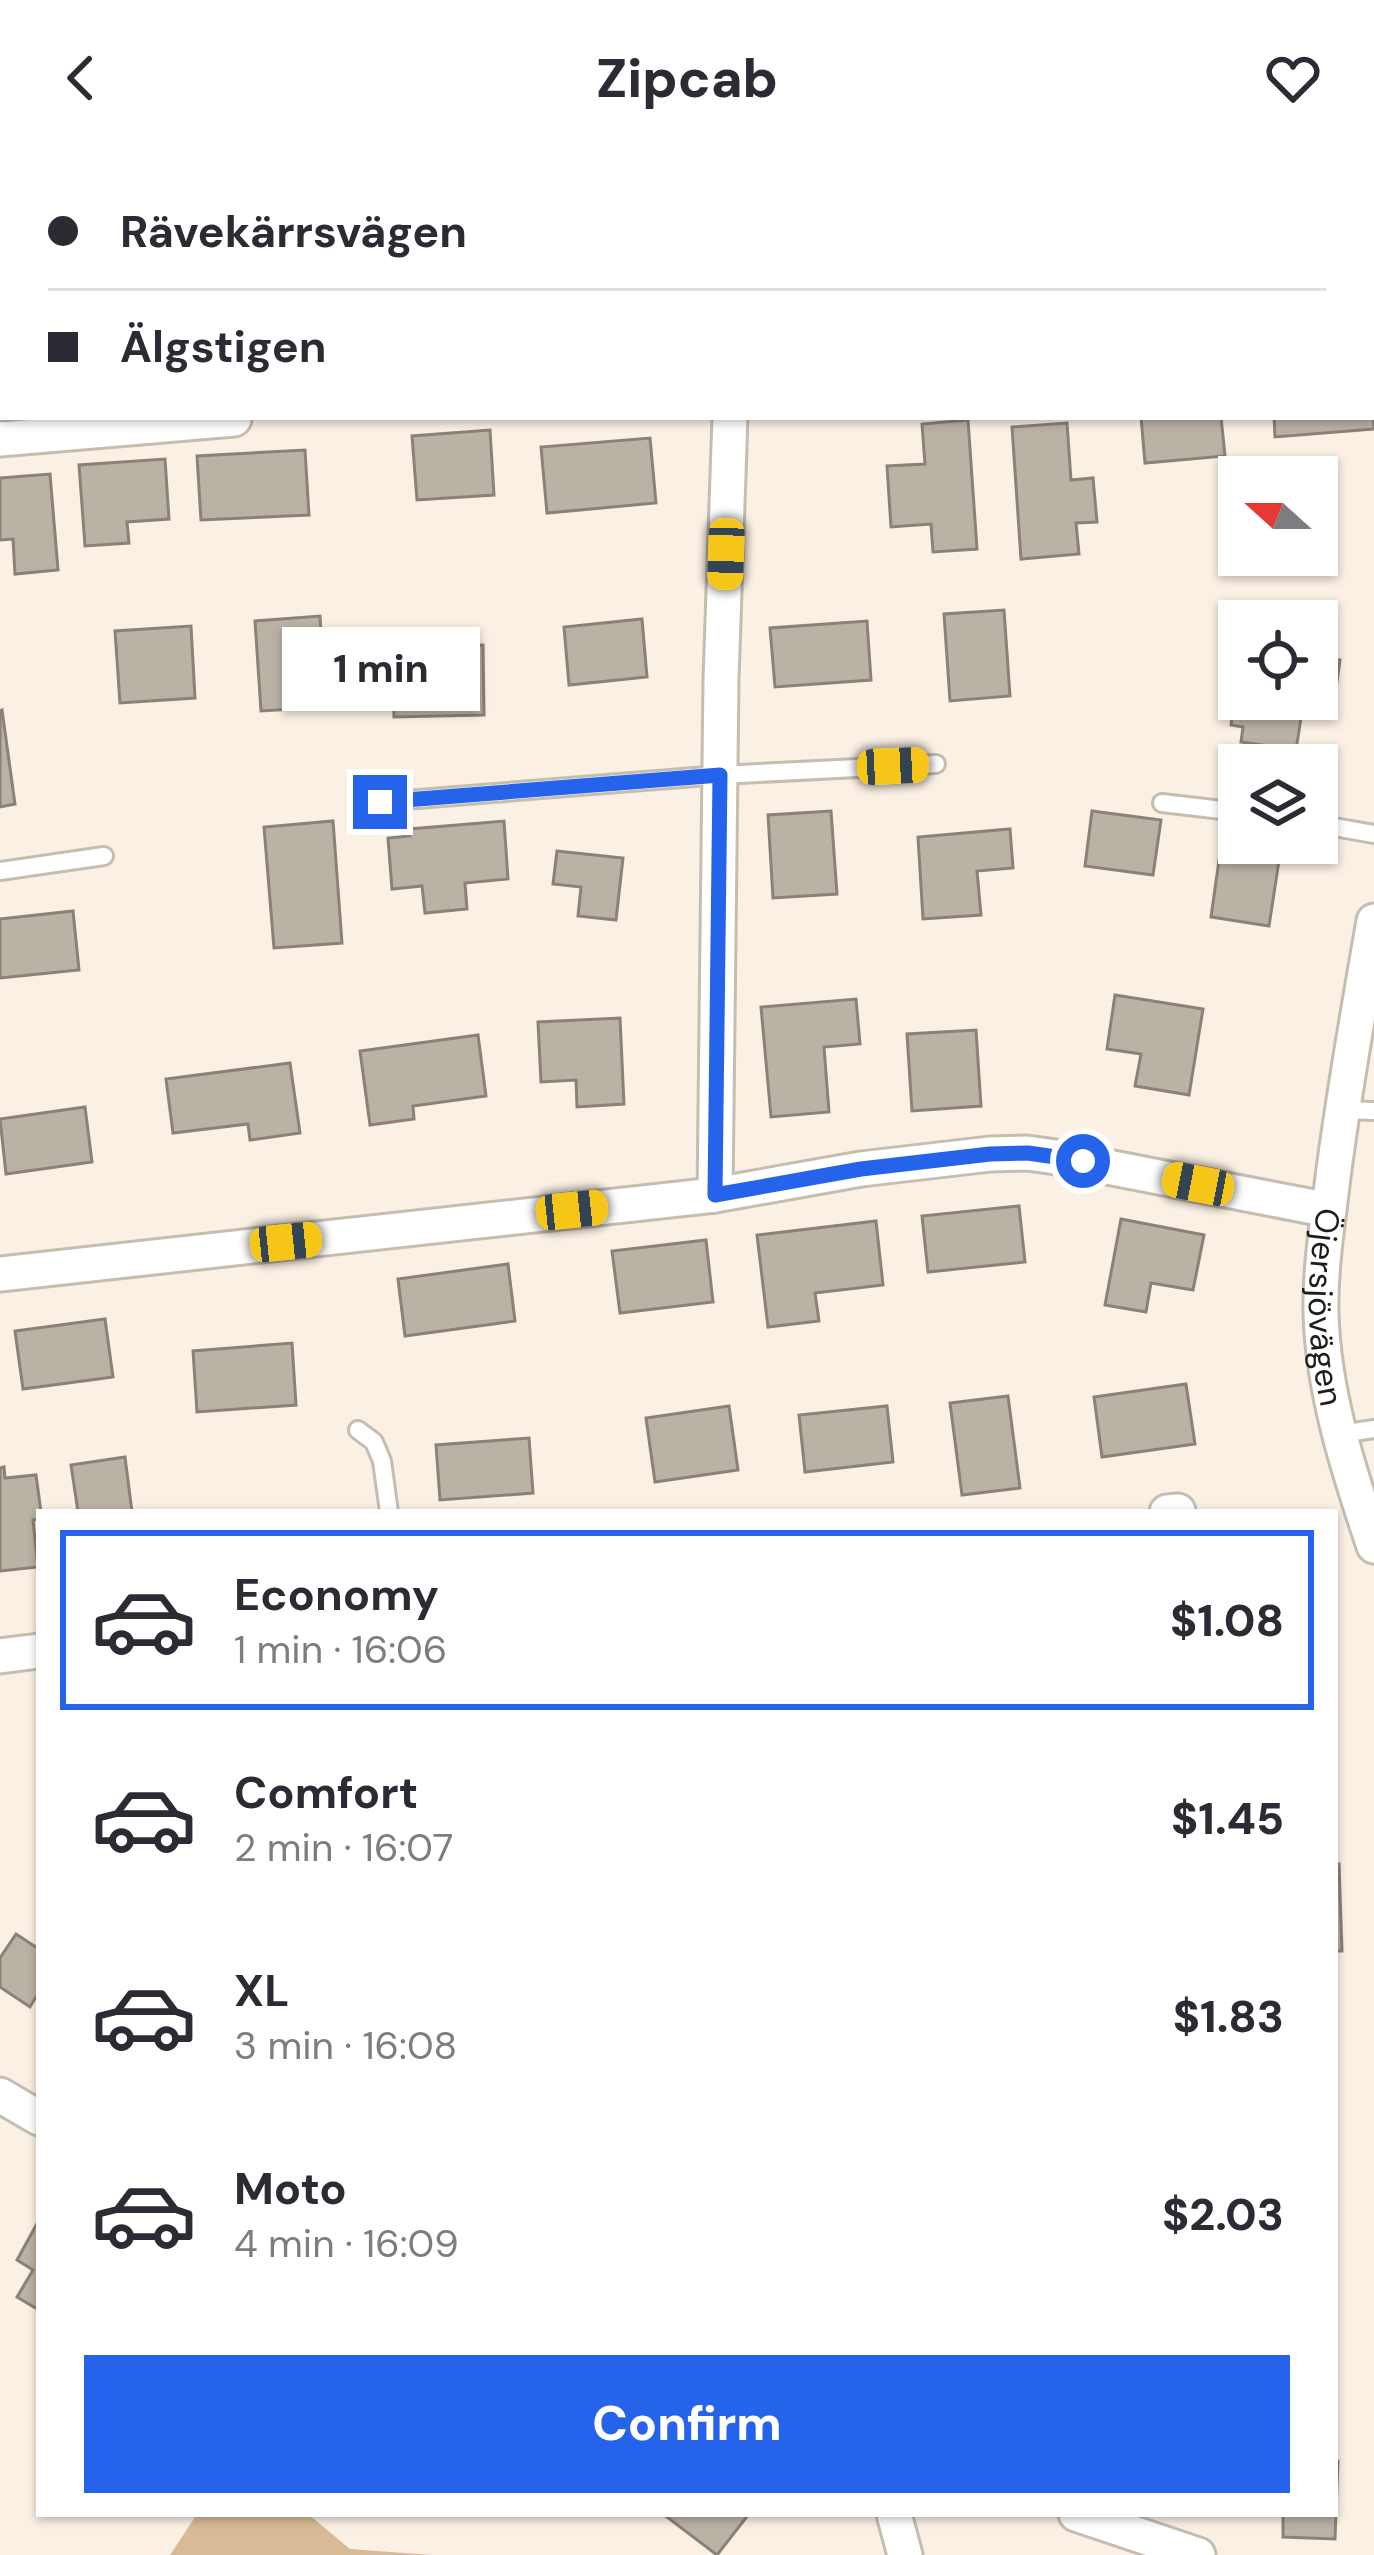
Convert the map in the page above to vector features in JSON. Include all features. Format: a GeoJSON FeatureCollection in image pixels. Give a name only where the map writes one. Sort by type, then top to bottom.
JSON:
{"type":"FeatureCollection","features":[{"type":"Feature","properties":{"kind":"street"},"geometry":{"type":"LineString","coordinates":[[0,439],[212,420]]}},
{"type":"Feature","properties":{"kind":"street"},"geometry":{"type":"LineString","coordinates":[[715,1195],[730,420]]}},
{"type":"Feature","properties":{"kind":"street","name":"Öjersjövägen"},"geometry":{"type":"LineString","coordinates":[[1374,921],[1358,1110],[1329,1210],[1321,1315],[1328,1370],[1358,1432],[1374,1546]]}},
{"type":"Feature","properties":{"kind":"street"},"geometry":{"type":"LineString","coordinates":[[0,1274],[715,1195],[861,1169],[990,1154],[1028,1153],[1111,1166],[1329,1210]]}},
{"type":"Feature","properties":{"kind":"street"},"geometry":{"type":"LineString","coordinates":[[0,1656],[36,1651]]}},
{"type":"Feature","properties":{"kind":"street"},"geometry":{"type":"LineString","coordinates":[[0,2095],[36,2116]]}},
{"type":"Feature","properties":{"kind":"street"},"geometry":{"type":"LineString","coordinates":[[895,2517],[905,2555]]}},
{"type":"Feature","properties":{"kind":"street"},"geometry":{"type":"LineString","coordinates":[[1085,2517],[1198,2555]]}},
{"type":"Feature","properties":{"kind":"lane"},"geometry":{"type":"LineString","coordinates":[[380,802],[720,775],[936,764]]}},
{"type":"Feature","properties":{"kind":"lane"},"geometry":{"type":"LineString","coordinates":[[1162,803],[1218,810]]}},
{"type":"Feature","properties":{"kind":"lane"},"geometry":{"type":"LineString","coordinates":[[1338,828],[1374,834]]}},
{"type":"Feature","properties":{"kind":"lane"},"geometry":{"type":"LineString","coordinates":[[0,871],[104,856]]}},
{"type":"Feature","properties":{"kind":"lane"},"geometry":{"type":"LineString","coordinates":[[358,1430],[374,1442],[382,1461],[389,1509]]}},
{"type":"Feature","properties":{"kind":"shaded area"},"geometry":{"type":"Polygon","coordinates":[[[195,2517],[312,2517],[350,2549],[431,2555],[170,2555],[195,2517]]]}},
{"type":"Feature","properties":{"kind":"building"},"geometry":{"type":"Polygon","coordinates":[[[968,420],[977,549],[933,552],[931,524],[891,527],[887,466],[925,464],[922,424],[968,420]]]}},
{"type":"Feature","properties":{"kind":"building"},"geometry":{"type":"Polygon","coordinates":[[[1141,420],[1221,420],[1225,456],[1145,463],[1141,420]]]}},
{"type":"Feature","properties":{"kind":"building"},"geometry":{"type":"Polygon","coordinates":[[[1274,420],[1373,420],[1374,429],[1275,437],[1274,420]]]}},
{"type":"Feature","properties":{"kind":"building"},"geometry":{"type":"Polygon","coordinates":[[[1067,423],[1071,480],[1093,478],[1097,522],[1076,523],[1079,554],[1021,559],[1012,427],[1067,423]]]}},
{"type":"Feature","properties":{"kind":"building"},"geometry":{"type":"Polygon","coordinates":[[[490,430],[494,495],[417,500],[412,436],[490,430]]]}},
{"type":"Feature","properties":{"kind":"building"},"geometry":{"type":"Polygon","coordinates":[[[650,438],[656,503],[547,513],[541,447],[650,438]]]}},
{"type":"Feature","properties":{"kind":"building"},"geometry":{"type":"Polygon","coordinates":[[[305,450],[309,515],[201,520],[197,456],[305,450]]]}},
{"type":"Feature","properties":{"kind":"building"},"geometry":{"type":"Polygon","coordinates":[[[165,459],[169,519],[127,522],[129,543],[85,546],[79,465],[165,459]]]}},
{"type":"Feature","properties":{"kind":"building"},"geometry":{"type":"Polygon","coordinates":[[[50,474],[58,570],[15,574],[13,539],[0,540],[0,478],[50,474]]]}},
{"type":"Feature","properties":{"kind":"building"},"geometry":{"type":"Polygon","coordinates":[[[1004,610],[1010,696],[950,701],[944,614],[1004,610]]]}},
{"type":"Feature","properties":{"kind":"building"},"geometry":{"type":"Polygon","coordinates":[[[320,616],[326,707],[261,711],[255,621],[320,616]]]}},
{"type":"Feature","properties":{"kind":"building"},"geometry":{"type":"Polygon","coordinates":[[[642,619],[647,677],[569,685],[564,627],[642,619]]]}},
{"type":"Feature","properties":{"kind":"building"},"geometry":{"type":"Polygon","coordinates":[[[867,621],[871,680],[775,687],[770,628],[867,621]]]}},
{"type":"Feature","properties":{"kind":"building"},"geometry":{"type":"Polygon","coordinates":[[[191,626],[195,698],[120,703],[115,631],[191,626]]]}},
{"type":"Feature","properties":{"kind":"building"},"geometry":{"type":"Polygon","coordinates":[[[483,645],[484,715],[394,717],[393,670],[452,669],[451,646],[483,645]]]}},
{"type":"Feature","properties":{"kind":"building"},"geometry":{"type":"Polygon","coordinates":[[[0,711],[15,804],[0,807],[0,711]]]}},
{"type":"Feature","properties":{"kind":"building"},"geometry":{"type":"Polygon","coordinates":[[[1232,720],[1301,720],[1297,744],[1241,742],[1243,727],[1231,725],[1232,720]]]}},
{"type":"Feature","properties":{"kind":"building"},"geometry":{"type":"Polygon","coordinates":[[[831,811],[837,894],[773,898],[768,815],[831,811]]]}},
{"type":"Feature","properties":{"kind":"building"},"geometry":{"type":"Polygon","coordinates":[[[1092,811],[1161,820],[1153,875],[1085,866],[1092,811]]]}},
{"type":"Feature","properties":{"kind":"building"},"geometry":{"type":"Polygon","coordinates":[[[333,821],[342,943],[274,948],[264,827],[333,821]]]}},
{"type":"Feature","properties":{"kind":"building"},"geometry":{"type":"Polygon","coordinates":[[[504,821],[508,879],[465,883],[467,909],[425,913],[422,886],[392,889],[388,838],[410,836],[410,829],[504,821]]]}},
{"type":"Feature","properties":{"kind":"building"},"geometry":{"type":"Polygon","coordinates":[[[1010,829],[1013,868],[977,871],[981,915],[923,919],[918,837],[1010,829]]]}},
{"type":"Feature","properties":{"kind":"building"},"geometry":{"type":"Polygon","coordinates":[[[557,851],[623,858],[616,920],[578,916],[581,887],[553,884],[557,851]]]}},
{"type":"Feature","properties":{"kind":"building"},"geometry":{"type":"Polygon","coordinates":[[[1218,864],[1278,864],[1269,926],[1211,917],[1218,864]]]}},
{"type":"Feature","properties":{"kind":"building"},"geometry":{"type":"Polygon","coordinates":[[[73,911],[79,970],[0,978],[0,919],[73,911]]]}},
{"type":"Feature","properties":{"kind":"building"},"geometry":{"type":"Polygon","coordinates":[[[1115,995],[1203,1009],[1189,1095],[1135,1086],[1141,1054],[1107,1049],[1115,995]]]}},
{"type":"Feature","properties":{"kind":"building"},"geometry":{"type":"Polygon","coordinates":[[[856,999],[860,1044],[824,1047],[829,1112],[771,1117],[761,1007],[856,999]]]}},
{"type":"Feature","properties":{"kind":"building"},"geometry":{"type":"Polygon","coordinates":[[[620,1018],[624,1104],[577,1107],[576,1080],[541,1082],[538,1022],[620,1018]]]}},
{"type":"Feature","properties":{"kind":"building"},"geometry":{"type":"Polygon","coordinates":[[[976,1030],[981,1106],[912,1111],[907,1034],[976,1030]]]}},
{"type":"Feature","properties":{"kind":"building"},"geometry":{"type":"Polygon","coordinates":[[[478,1035],[486,1096],[413,1106],[414,1119],[370,1125],[360,1051],[478,1035]]]}},
{"type":"Feature","properties":{"kind":"building"},"geometry":{"type":"Polygon","coordinates":[[[290,1063],[300,1133],[250,1140],[248,1124],[173,1133],[166,1079],[290,1063]]]}},
{"type":"Feature","properties":{"kind":"building"},"geometry":{"type":"Polygon","coordinates":[[[85,1107],[92,1162],[6,1174],[0,1119],[85,1107]]]}},
{"type":"Feature","properties":{"kind":"building"},"geometry":{"type":"Polygon","coordinates":[[[1019,1206],[1025,1262],[928,1272],[922,1216],[1019,1206]]]}},
{"type":"Feature","properties":{"kind":"building"},"geometry":{"type":"Polygon","coordinates":[[[1121,1219],[1204,1235],[1193,1290],[1151,1283],[1146,1312],[1105,1305],[1121,1219]]]}},
{"type":"Feature","properties":{"kind":"building"},"geometry":{"type":"Polygon","coordinates":[[[876,1221],[883,1285],[815,1293],[819,1321],[768,1327],[757,1235],[876,1221]]]}},
{"type":"Feature","properties":{"kind":"building"},"geometry":{"type":"Polygon","coordinates":[[[706,1240],[713,1302],[620,1313],[612,1251],[706,1240]]]}},
{"type":"Feature","properties":{"kind":"building"},"geometry":{"type":"Polygon","coordinates":[[[508,1264],[515,1321],[405,1336],[398,1279],[508,1264]]]}},
{"type":"Feature","properties":{"kind":"building"},"geometry":{"type":"Polygon","coordinates":[[[105,1319],[113,1377],[23,1389],[15,1331],[105,1319]]]}},
{"type":"Feature","properties":{"kind":"building"},"geometry":{"type":"Polygon","coordinates":[[[292,1343],[296,1405],[197,1412],[193,1351],[292,1343]]]}},
{"type":"Feature","properties":{"kind":"building"},"geometry":{"type":"Polygon","coordinates":[[[1186,1384],[1195,1444],[1102,1457],[1094,1397],[1186,1384]]]}},
{"type":"Feature","properties":{"kind":"building"},"geometry":{"type":"Polygon","coordinates":[[[1008,1396],[1020,1488],[962,1495],[950,1403],[1008,1396]]]}},
{"type":"Feature","properties":{"kind":"building"},"geometry":{"type":"Polygon","coordinates":[[[729,1406],[738,1470],[655,1482],[646,1418],[729,1406]]]}},
{"type":"Feature","properties":{"kind":"building"},"geometry":{"type":"Polygon","coordinates":[[[887,1406],[893,1462],[805,1472],[799,1415],[887,1406]]]}},
{"type":"Feature","properties":{"kind":"building"},"geometry":{"type":"Polygon","coordinates":[[[529,1438],[533,1493],[440,1500],[436,1445],[529,1438]]]}},
{"type":"Feature","properties":{"kind":"building"},"geometry":{"type":"Polygon","coordinates":[[[125,1457],[132,1509],[78,1509],[71,1465],[125,1457]]]}},
{"type":"Feature","properties":{"kind":"building"},"geometry":{"type":"Polygon","coordinates":[[[4,1467],[5,1478],[36,1475],[41,1509],[36,1509],[33,1520],[36,1567],[0,1571],[0,1468],[4,1467]]]}},
{"type":"Feature","properties":{"kind":"building"},"geometry":{"type":"Polygon","coordinates":[[[1338,1864],[1339,1864],[1342,1951],[1338,1951],[1338,1864]]]}},
{"type":"Feature","properties":{"kind":"building"},"geometry":{"type":"Polygon","coordinates":[[[16,1934],[36,1947],[36,1997],[30,2007],[0,1987],[0,1958],[16,1934]]]}},
{"type":"Feature","properties":{"kind":"building"},"geometry":{"type":"Polygon","coordinates":[[[36,2225],[36,2308],[17,2297],[33,2270],[17,2260],[36,2225]]]}},
{"type":"Feature","properties":{"kind":"building"},"geometry":{"type":"Polygon","coordinates":[[[667,2517],[747,2517],[717,2555],[667,2517]]]}},
{"type":"Feature","properties":{"kind":"building"},"geometry":{"type":"Polygon","coordinates":[[[1283,2517],[1336,2517],[1335,2539],[1283,2537],[1283,2517]]]}},
{"type":"Feature","properties":{"kind":"route"},"geometry":{"type":"LineString","coordinates":[[380,802],[720,775],[715,1195],[861,1169],[990,1154],[1028,1153],[1083,1161]]}}]}
